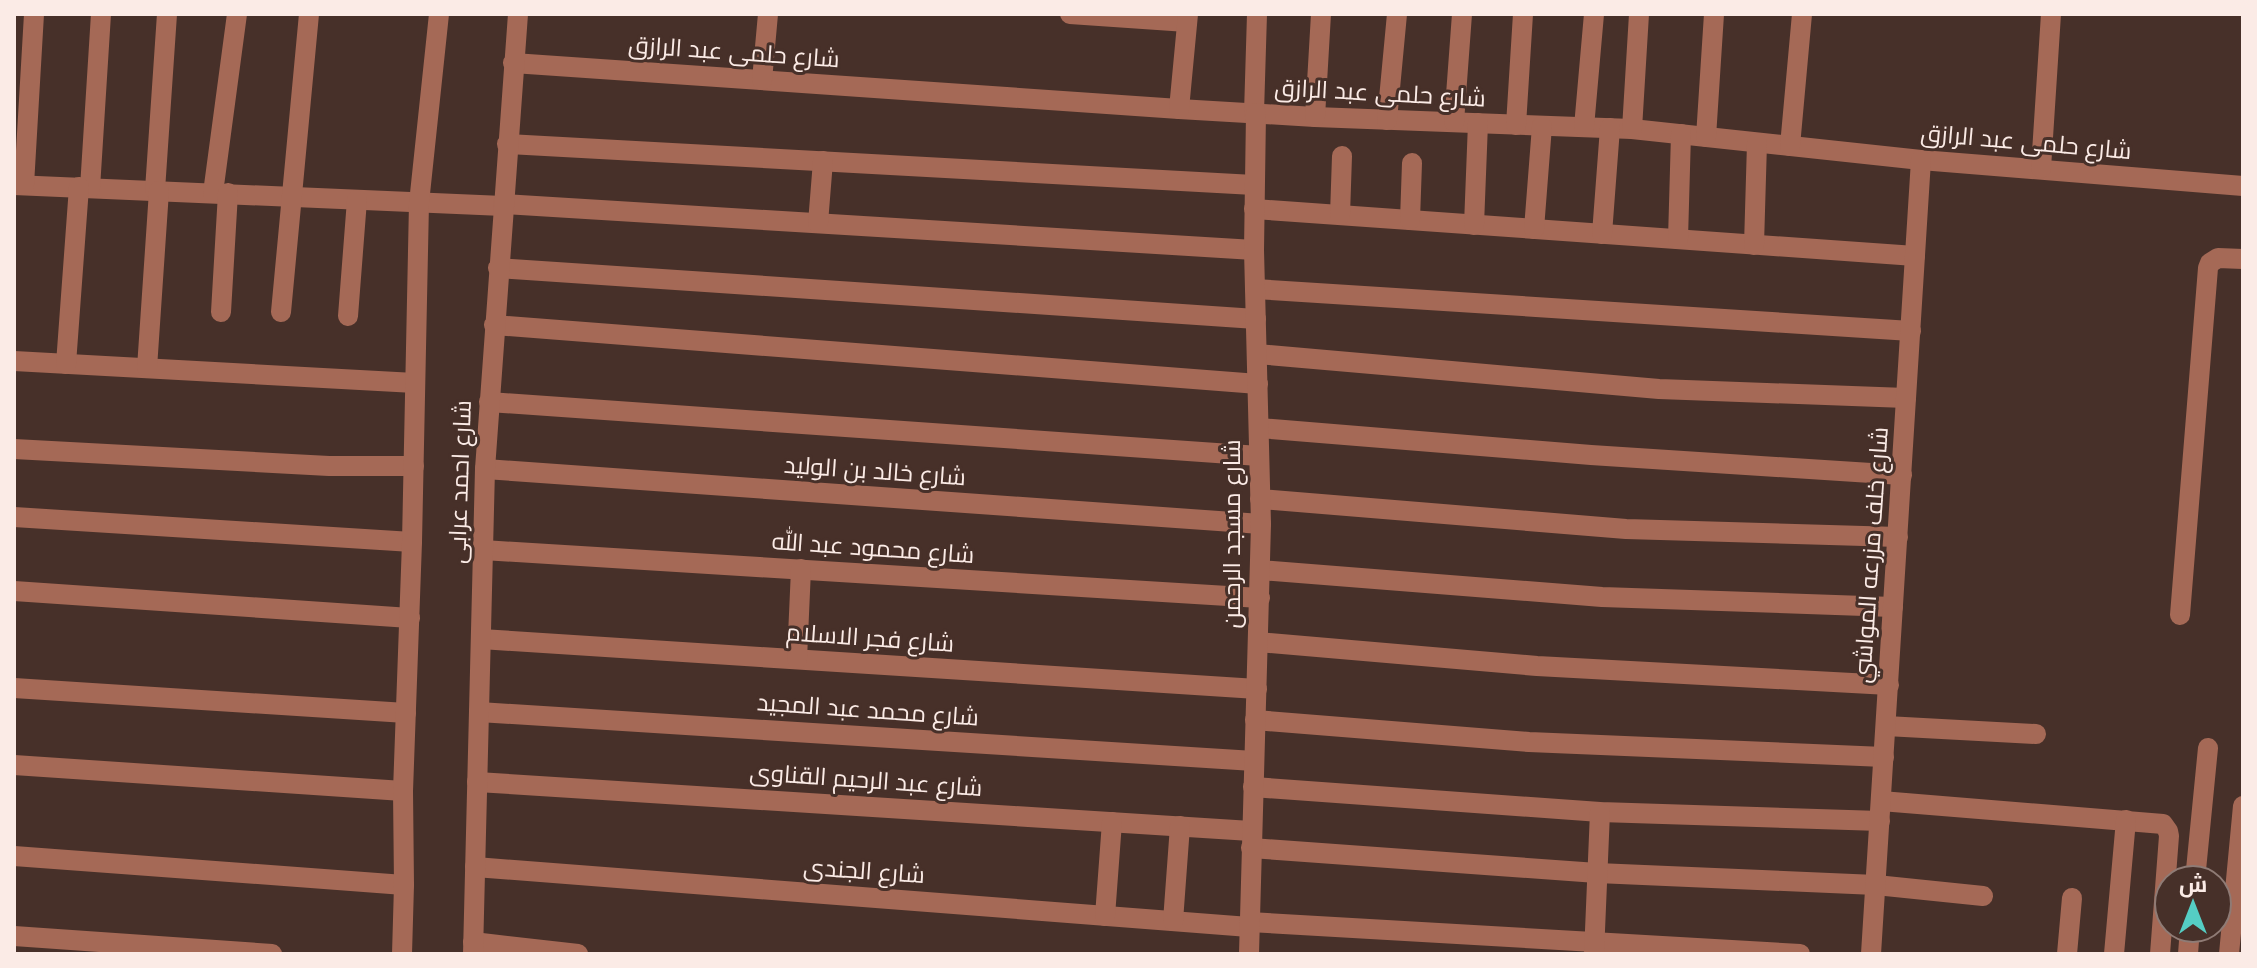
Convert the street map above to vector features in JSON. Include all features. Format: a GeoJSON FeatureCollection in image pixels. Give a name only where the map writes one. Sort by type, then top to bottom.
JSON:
{"type":"FeatureCollection","features":[{"type":"Feature","properties":{"kind":"street"},"geometry":{"type":"LineString","coordinates":[[34,14],[19,185],[503,205],[1254,250]]}},
{"type":"Feature","properties":{"kind":"street"},"geometry":{"type":"LineString","coordinates":[[66,364],[101,14]]}},
{"type":"Feature","properties":{"kind":"street"},"geometry":{"type":"LineString","coordinates":[[147,368],[167,14]]}},
{"type":"Feature","properties":{"kind":"street"},"geometry":{"type":"LineString","coordinates":[[221,312],[220,193],[237,14]]}},
{"type":"Feature","properties":{"kind":"street"},"geometry":{"type":"LineString","coordinates":[[281,312],[309,14]]}},
{"type":"Feature","properties":{"kind":"street","name":"شارع احمد عرابى"},"geometry":{"type":"LineString","coordinates":[[402,954],[403,791],[419,203],[439,14]]}},
{"type":"Feature","properties":{"kind":"street","name":"شارع احمد عرابى"},"geometry":{"type":"LineString","coordinates":[[473,948],[485,469],[518,14]]}},
{"type":"Feature","properties":{"kind":"street"},"geometry":{"type":"LineString","coordinates":[[762,80],[768,14]]}},
{"type":"Feature","properties":{"kind":"street"},"geometry":{"type":"LineString","coordinates":[[1070,14],[1188,18],[1179,109]]}},
{"type":"Feature","properties":{"kind":"street","name":"شارع مسجد الرحمن"},"geometry":{"type":"LineString","coordinates":[[1249,954],[1261,524],[1254,250],[1257,14]]}},
{"type":"Feature","properties":{"kind":"street"},"geometry":{"type":"LineString","coordinates":[[1315,117],[1321,14]]}},
{"type":"Feature","properties":{"kind":"street"},"geometry":{"type":"LineString","coordinates":[[1387,120],[1397,14]]}},
{"type":"Feature","properties":{"kind":"street"},"geometry":{"type":"LineString","coordinates":[[1454,122],[1462,14]]}},
{"type":"Feature","properties":{"kind":"street"},"geometry":{"type":"LineString","coordinates":[[1516,125],[1523,14]]}},
{"type":"Feature","properties":{"kind":"street"},"geometry":{"type":"LineString","coordinates":[[1584,127],[1594,14]]}},
{"type":"Feature","properties":{"kind":"street"},"geometry":{"type":"LineString","coordinates":[[1632,129],[1639,14]]}},
{"type":"Feature","properties":{"kind":"street"},"geometry":{"type":"LineString","coordinates":[[1706,137],[1714,14]]}},
{"type":"Feature","properties":{"kind":"street"},"geometry":{"type":"LineString","coordinates":[[1790,146],[1802,14]]}},
{"type":"Feature","properties":{"kind":"street"},"geometry":{"type":"LineString","coordinates":[[2041,168],[2051,14]]}},
{"type":"Feature","properties":{"kind":"street","name":"شارع حلمى عبد الرازق"},"geometry":{"type":"LineString","coordinates":[[513,63],[1179,109],[1632,129],[1921,160],[2243,186]]}},
{"type":"Feature","properties":{"kind":"street"},"geometry":{"type":"LineString","coordinates":[[1474,225],[1478,123]]}},
{"type":"Feature","properties":{"kind":"street"},"geometry":{"type":"LineString","coordinates":[[1534,229],[1542,126]]}},
{"type":"Feature","properties":{"kind":"street"},"geometry":{"type":"LineString","coordinates":[[1602,234],[1610,128]]}},
{"type":"Feature","properties":{"kind":"street"},"geometry":{"type":"LineString","coordinates":[[1678,239],[1681,134]]}},
{"type":"Feature","properties":{"kind":"street"},"geometry":{"type":"LineString","coordinates":[[1754,245],[1757,143]]}},
{"type":"Feature","properties":{"kind":"street"},"geometry":{"type":"LineString","coordinates":[[507,144],[1254,185]]}},
{"type":"Feature","properties":{"kind":"street"},"geometry":{"type":"LineString","coordinates":[[1340,215],[1342,156]]}},
{"type":"Feature","properties":{"kind":"street","name":"شارع خلف مزرعه المواشي"},"geometry":{"type":"LineString","coordinates":[[1871,954],[1921,160]]}},
{"type":"Feature","properties":{"kind":"street"},"geometry":{"type":"LineString","coordinates":[[818,223],[823,161]]}},
{"type":"Feature","properties":{"kind":"street"},"geometry":{"type":"LineString","coordinates":[[1410,220],[1412,163]]}},
{"type":"Feature","properties":{"kind":"street"},"geometry":{"type":"LineString","coordinates":[[348,316],[357,200]]}},
{"type":"Feature","properties":{"kind":"street"},"geometry":{"type":"LineString","coordinates":[[1254,209],[1915,256]]}},
{"type":"Feature","properties":{"kind":"street"},"geometry":{"type":"LineString","coordinates":[[2180,615],[2208,268],[2218,258],[2243,259]]}},
{"type":"Feature","properties":{"kind":"street"},"geometry":{"type":"LineString","coordinates":[[498,268],[1256,319]]}},
{"type":"Feature","properties":{"kind":"street"},"geometry":{"type":"LineString","coordinates":[[1255,289],[1911,331]]}},
{"type":"Feature","properties":{"kind":"street"},"geometry":{"type":"LineString","coordinates":[[494,325],[1258,384]]}},
{"type":"Feature","properties":{"kind":"street"},"geometry":{"type":"LineString","coordinates":[[1257,354],[1659,389],[1906,398]]}},
{"type":"Feature","properties":{"kind":"street"},"geometry":{"type":"LineString","coordinates":[[14,361],[415,383]]}},
{"type":"Feature","properties":{"kind":"street"},"geometry":{"type":"LineString","coordinates":[[489,402],[1259,456]]}},
{"type":"Feature","properties":{"kind":"street"},"geometry":{"type":"LineString","coordinates":[[1259,428],[1591,455],[1902,475]]}},
{"type":"Feature","properties":{"kind":"street"},"geometry":{"type":"LineString","coordinates":[[14,449],[329,466],[414,466]]}},
{"type":"Feature","properties":{"kind":"street","name":"شارع خالد بن الوليد"},"geometry":{"type":"LineString","coordinates":[[485,469],[1261,524]]}},
{"type":"Feature","properties":{"kind":"street"},"geometry":{"type":"LineString","coordinates":[[1260,499],[1626,529],[1898,537]]}},
{"type":"Feature","properties":{"kind":"street"},"geometry":{"type":"LineString","coordinates":[[14,517],[412,542]]}},
{"type":"Feature","properties":{"kind":"street","name":"شارع محمود عبد الله"},"geometry":{"type":"LineString","coordinates":[[483,550],[1260,598]]}},
{"type":"Feature","properties":{"kind":"street"},"geometry":{"type":"LineString","coordinates":[[797,659],[801,569]]}},
{"type":"Feature","properties":{"kind":"street"},"geometry":{"type":"LineString","coordinates":[[1260,570],[1602,597],[1893,607]]}},
{"type":"Feature","properties":{"kind":"street"},"geometry":{"type":"LineString","coordinates":[[14,591],[410,618]]}},
{"type":"Feature","properties":{"kind":"street","name":"شارع فجر الاسلام"},"geometry":{"type":"LineString","coordinates":[[481,639],[1257,689]]}},
{"type":"Feature","properties":{"kind":"street"},"geometry":{"type":"LineString","coordinates":[[1258,642],[1537,666],[1889,685]]}},
{"type":"Feature","properties":{"kind":"street"},"geometry":{"type":"LineString","coordinates":[[14,688],[406,713]]}},
{"type":"Feature","properties":{"kind":"street","name":"شارع محمد عبد المجيد"},"geometry":{"type":"LineString","coordinates":[[479,712],[1254,761]]}},
{"type":"Feature","properties":{"kind":"street"},"geometry":{"type":"LineString","coordinates":[[1255,720],[1529,742],[1884,757]]}},
{"type":"Feature","properties":{"kind":"street"},"geometry":{"type":"LineString","coordinates":[[1886,726],[2036,734]]}},
{"type":"Feature","properties":{"kind":"street"},"geometry":{"type":"LineString","coordinates":[[2197,864],[2208,748]]}},
{"type":"Feature","properties":{"kind":"street"},"geometry":{"type":"LineString","coordinates":[[14,765],[403,791]]}},
{"type":"Feature","properties":{"kind":"street","name":"شارع عبد الرحيم القناوى"},"geometry":{"type":"LineString","coordinates":[[477,782],[1180,826],[1251,839],[1597,873],[1876,885],[1983,896]]}},
{"type":"Feature","properties":{"kind":"street"},"geometry":{"type":"LineString","coordinates":[[1253,787],[1600,812],[1880,811],[2159,822],[2168,831],[2160,954]]}},
{"type":"Feature","properties":{"kind":"street"},"geometry":{"type":"LineString","coordinates":[[2229,954],[2243,806]]}},
{"type":"Feature","properties":{"kind":"street"},"geometry":{"type":"LineString","coordinates":[[1594,948],[1600,812]]}},
{"type":"Feature","properties":{"kind":"street"},"geometry":{"type":"LineString","coordinates":[[2114,954],[2126,820]]}},
{"type":"Feature","properties":{"kind":"street"},"geometry":{"type":"LineString","coordinates":[[1105,916],[1112,822]]}},
{"type":"Feature","properties":{"kind":"street"},"geometry":{"type":"LineString","coordinates":[[1173,921],[1180,826]]}},
{"type":"Feature","properties":{"kind":"street"},"geometry":{"type":"LineString","coordinates":[[14,856],[404,885]]}},
{"type":"Feature","properties":{"kind":"street","name":"شارع الجندى"},"geometry":{"type":"LineString","coordinates":[[475,867],[1173,921],[1594,948],[1800,954]]}},
{"type":"Feature","properties":{"kind":"street"},"geometry":{"type":"LineString","coordinates":[[2067,954],[2072,898]]}},
{"type":"Feature","properties":{"kind":"street"},"geometry":{"type":"LineString","coordinates":[[14,936],[109,948],[272,954]]}},
{"type":"Feature","properties":{"kind":"street"},"geometry":{"type":"LineString","coordinates":[[473,948],[578,954]]}}]}
